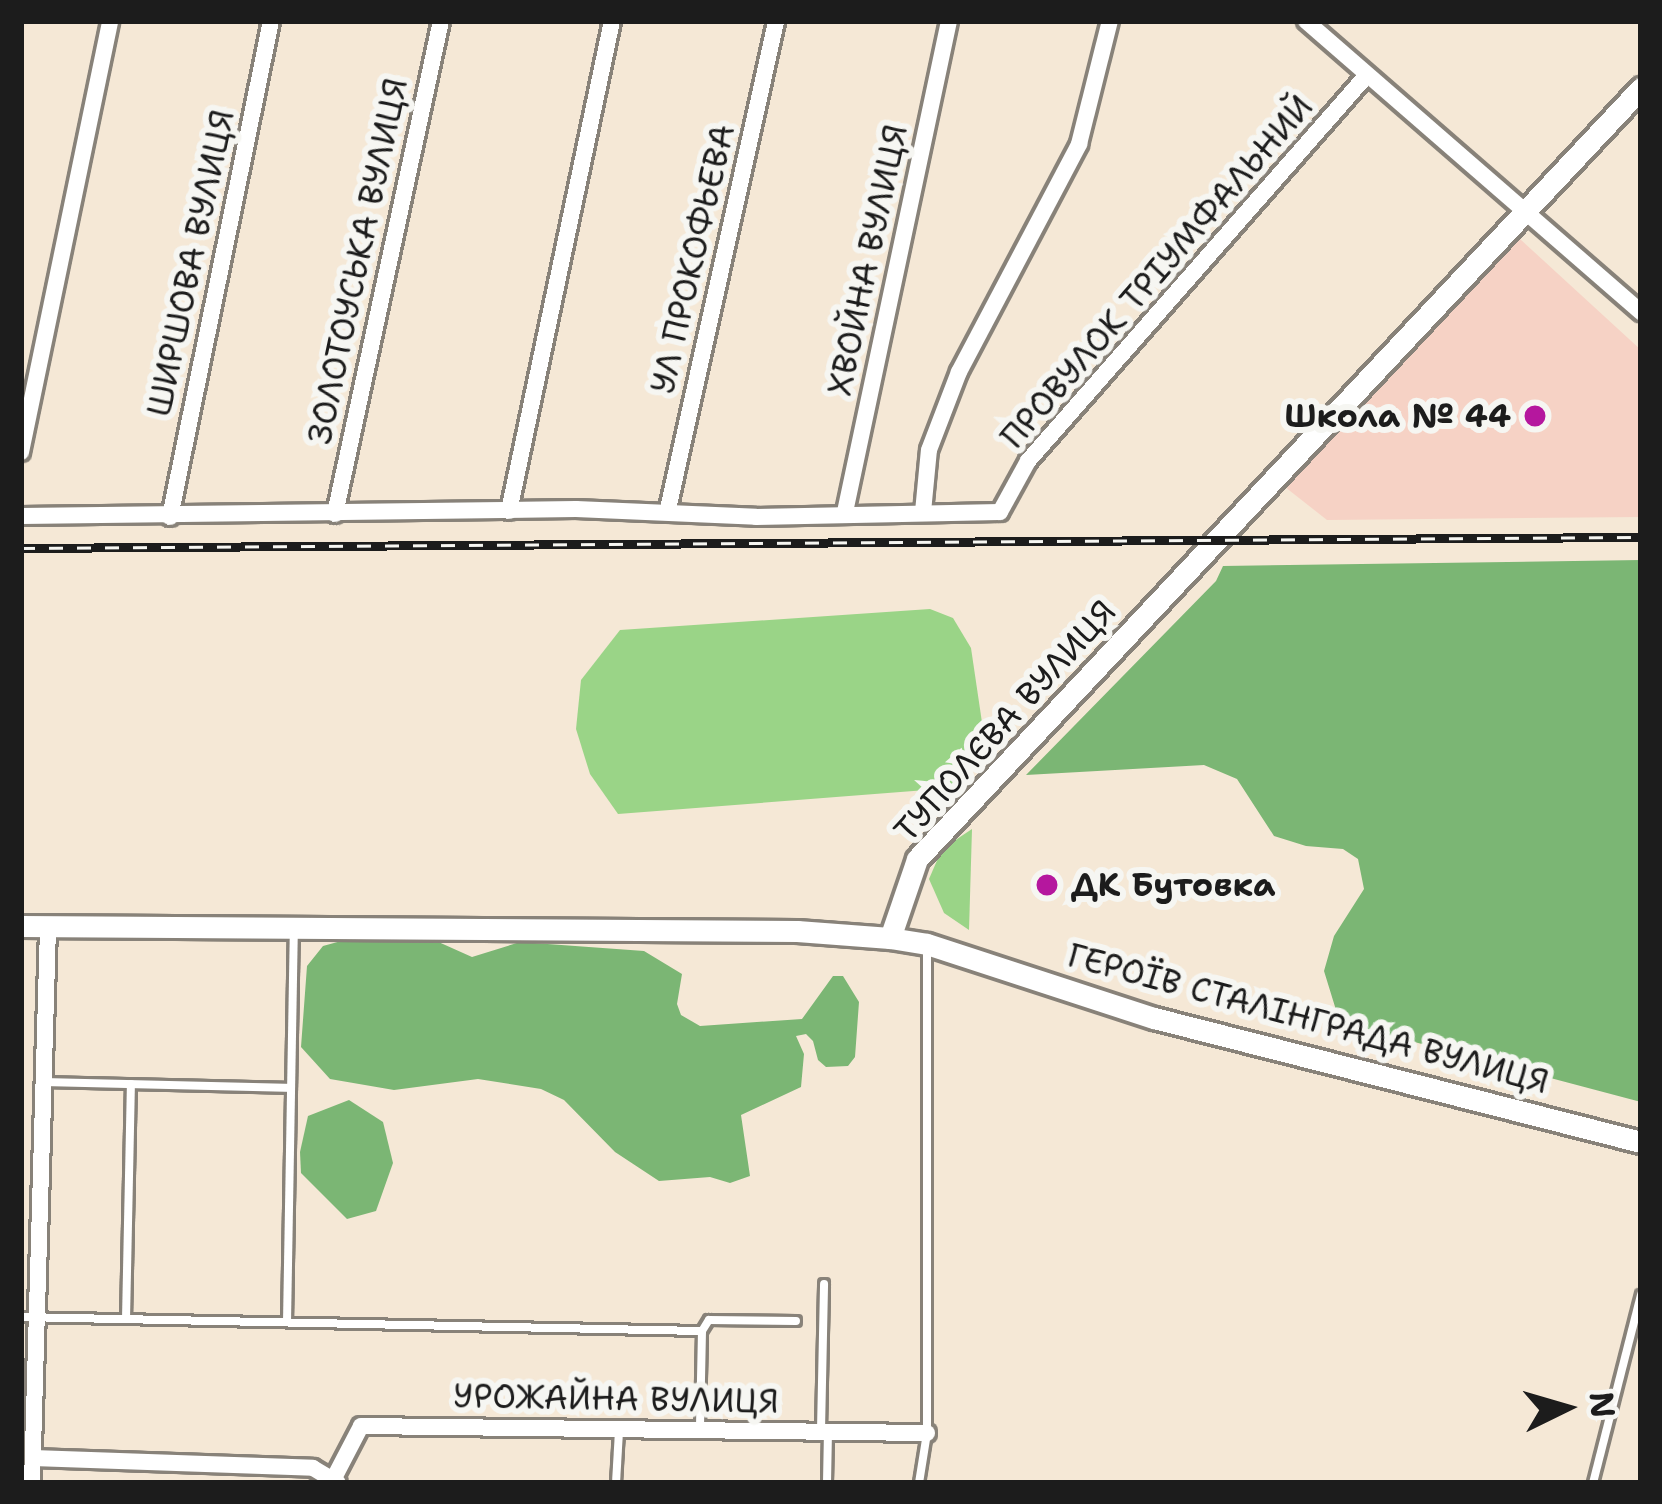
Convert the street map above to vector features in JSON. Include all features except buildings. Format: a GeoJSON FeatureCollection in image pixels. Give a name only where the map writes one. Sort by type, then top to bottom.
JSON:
{"type":"FeatureCollection","features":[{"type":"Feature","properties":{"kind":"main road","name":"ТУПОЛЄВА ВУЛИЦЯ"},"geometry":{"type":"LineString","coordinates":[[890,938],[917,859],[1641,88]]}},
{"type":"Feature","properties":{"kind":"main road"},"geometry":{"type":"LineString","coordinates":[[21,926],[797,932],[890,938]]}},
{"type":"Feature","properties":{"kind":"main road","name":"ГЕРОЇВ СТАЛІНГРАДА ВУЛИЦЯ"},"geometry":{"type":"LineString","coordinates":[[890,938],[927,944],[1154,1018],[1641,1142]]}},
{"type":"Feature","properties":{"kind":"street"},"geometry":{"type":"LineString","coordinates":[[21,452],[110,21]]}},
{"type":"Feature","properties":{"kind":"street","name":"ШИРШОВА ВУЛИЦЯ"},"geometry":{"type":"LineString","coordinates":[[170,518],[271,21]]}},
{"type":"Feature","properties":{"kind":"street","name":"ЗОЛОТОУСЬКА ВУЛИЦЯ"},"geometry":{"type":"LineString","coordinates":[[334,514],[441,21]]}},
{"type":"Feature","properties":{"kind":"street"},"geometry":{"type":"LineString","coordinates":[[509,511],[612,21]]}},
{"type":"Feature","properties":{"kind":"street","name":"УЛ ПРОКОФЬЕВА"},"geometry":{"type":"LineString","coordinates":[[668,509],[776,21]]}},
{"type":"Feature","properties":{"kind":"street","name":"ХВОЙНА ВУЛИЦЯ"},"geometry":{"type":"LineString","coordinates":[[845,512],[950,21]]}},
{"type":"Feature","properties":{"kind":"street"},"geometry":{"type":"LineString","coordinates":[[21,516],[170,518],[668,509],[756,517],[923,512],[928,450],[958,372],[1079,144],[1110,21]]}},
{"type":"Feature","properties":{"kind":"street"},"geometry":{"type":"LineString","coordinates":[[1312,23],[1641,312]]}},
{"type":"Feature","properties":{"kind":"street","name":"ПРОВУЛОК ТРІУМФАЛЬНИЙ"},"geometry":{"type":"LineString","coordinates":[[923,512],[1000,512],[1028,461],[1366,75]]}},
{"type":"Feature","properties":{"kind":"street"},"geometry":{"type":"LineString","coordinates":[[32,1483],[28,1317],[48,926]]}},
{"type":"Feature","properties":{"kind":"street","name":"УРОЖАЙНА ВУЛИЦЯ"},"geometry":{"type":"LineString","coordinates":[[337,1480],[361,1426],[927,1433]]}},
{"type":"Feature","properties":{"kind":"street"},"geometry":{"type":"LineString","coordinates":[[33,1458],[313,1468],[337,1480]]}},
{"type":"Feature","properties":{"kind":"lane"},"geometry":{"type":"LineString","coordinates":[[286,1322],[294,928]]}},
{"type":"Feature","properties":{"kind":"lane"},"geometry":{"type":"LineString","coordinates":[[919,1483],[927,1433],[927,944]]}},
{"type":"Feature","properties":{"kind":"lane"},"geometry":{"type":"LineString","coordinates":[[43,1082],[291,1088]]}},
{"type":"Feature","properties":{"kind":"lane"},"geometry":{"type":"LineString","coordinates":[[126,1319],[131,1084]]}},
{"type":"Feature","properties":{"kind":"lane"},"geometry":{"type":"LineString","coordinates":[[824,1284],[827,1483]]}},
{"type":"Feature","properties":{"kind":"lane"},"geometry":{"type":"LineString","coordinates":[[1593,1483],[1641,1294]]}},
{"type":"Feature","properties":{"kind":"lane"},"geometry":{"type":"LineString","coordinates":[[28,1317],[702,1331]]}},
{"type":"Feature","properties":{"kind":"lane"},"geometry":{"type":"LineString","coordinates":[[700,1430],[702,1331],[710,1320],[796,1321]]}},
{"type":"Feature","properties":{"kind":"lane"},"geometry":{"type":"LineString","coordinates":[[616,1483],[619,1429]]}},
{"type":"Feature","properties":{"kind":"shaded area","name":"Школа № 44"},"geometry":{"type":"Polygon","coordinates":[[[1520,239],[1641,350],[1641,517],[1327,520],[1285,487],[1520,239]]]}},
{"type":"Feature","properties":{"kind":"green space"},"geometry":{"type":"Polygon","coordinates":[[[1641,560],[1641,1102],[1369,1030],[1336,1010],[1324,971],[1334,936],[1364,889],[1358,859],[1343,849],[1306,846],[1274,836],[1237,779],[1204,765],[1026,775],[1216,581],[1223,566],[1641,560]]]}},
{"type":"Feature","properties":{"kind":"green space"},"geometry":{"type":"Polygon","coordinates":[[[930,609],[953,618],[971,648],[984,736],[952,788],[618,814],[590,774],[576,729],[581,680],[620,630],[930,609]]]}},
{"type":"Feature","properties":{"kind":"green space"},"geometry":{"type":"Polygon","coordinates":[[[972,829],[969,930],[944,913],[929,879],[942,849],[972,829]]]}},
{"type":"Feature","properties":{"kind":"green space"},"geometry":{"type":"Polygon","coordinates":[[[363,935],[434,940],[472,957],[520,942],[644,951],[682,974],[677,1004],[681,1015],[700,1026],[802,1019],[833,976],[843,976],[859,1002],[855,1057],[848,1066],[826,1067],[818,1060],[813,1041],[806,1034],[796,1036],[804,1054],[801,1087],[741,1115],[750,1176],[730,1183],[710,1177],[659,1181],[615,1152],[564,1100],[541,1089],[478,1079],[394,1090],[330,1079],[301,1047],[307,966],[323,946],[363,935]]]}},
{"type":"Feature","properties":{"kind":"green space"},"geometry":{"type":"Polygon","coordinates":[[[349,1100],[383,1122],[393,1163],[376,1211],[347,1219],[301,1173],[300,1152],[308,1116],[349,1100]]]}},
{"type":"Feature","properties":{"kind":"railway"},"geometry":{"type":"LineString","coordinates":[[21,548],[1641,537]]}},
{"type":"Feature","properties":{"kind":"place","name":"Школа № 44"},"geometry":{"type":"Point","coordinates":[1535,416]}},
{"type":"Feature","properties":{"kind":"place","name":"ДК Бутовка"},"geometry":{"type":"Point","coordinates":[1047,885]}}]}
